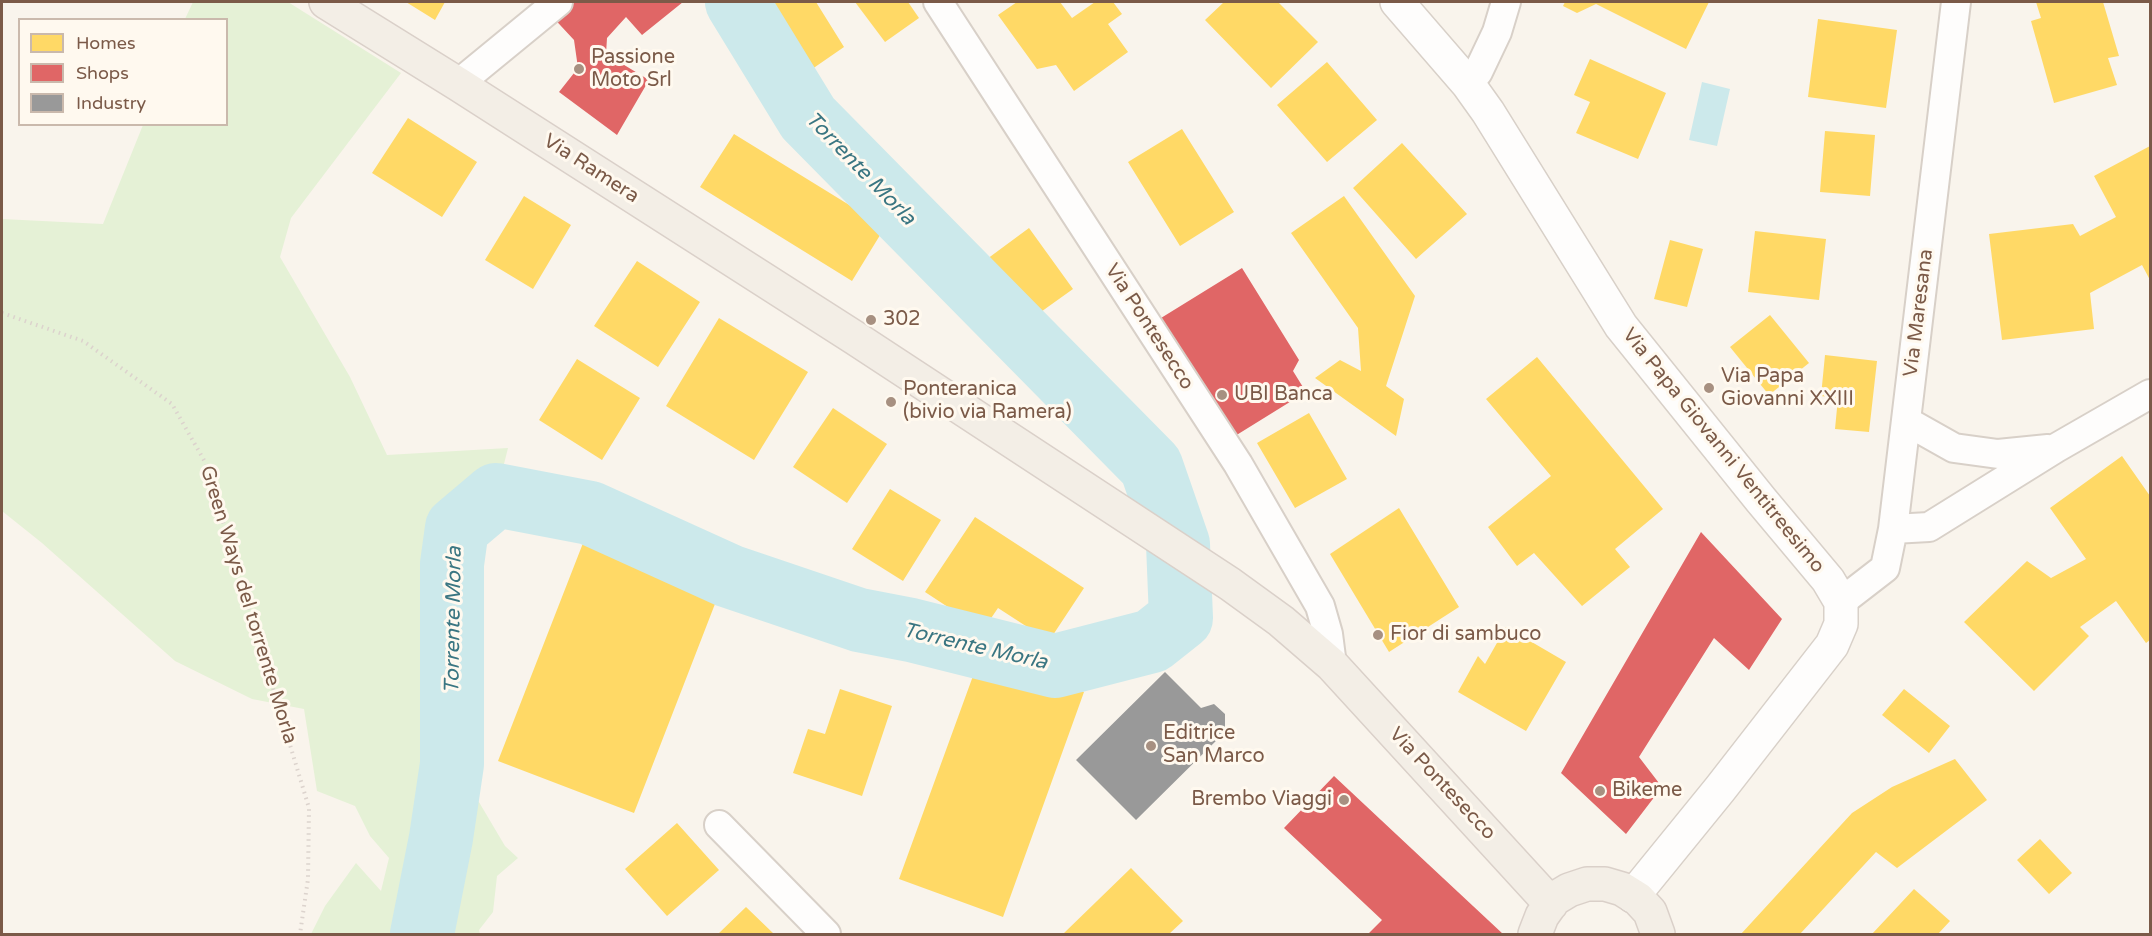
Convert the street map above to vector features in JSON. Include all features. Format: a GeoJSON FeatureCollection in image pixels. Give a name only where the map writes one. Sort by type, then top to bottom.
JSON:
{"type":"FeatureCollection","features":[{"type":"Feature","properties":{"kind":"main road","name":"Via Ramera"},"geometry":{"type":"LineString","coordinates":[[326,2],[855,338]]}},
{"type":"Feature","properties":{"kind":"main road","name":"Via Pontesecco"},"geometry":{"type":"LineString","coordinates":[[855,338],[1230,584],[1281,621],[1332,665],[1551,904]]}},
{"type":"Feature","properties":{"kind":"main road"},"geometry":{"type":"LineString","coordinates":[[1535,934],[1542,916],[1554,899],[1569,890],[1587,884],[1605,884],[1622,889],[1650,912],[1658,934]]}},
{"type":"Feature","properties":{"kind":"street"},"geometry":{"type":"LineString","coordinates":[[458,84],[558,2]]}},
{"type":"Feature","properties":{"kind":"street","name":"Via Pontesecco"},"geometry":{"type":"LineString","coordinates":[[938,2],[1238,464],[1320,606],[1328,634],[1332,665]]}},
{"type":"Feature","properties":{"kind":"street","name":"Via Papa Giovanni Ventitreesimo"},"geometry":{"type":"LineString","coordinates":[[1397,2],[1468,84],[1506,139],[1621,326],[1828,580],[1841,603]]}},
{"type":"Feature","properties":{"kind":"street"},"geometry":{"type":"LineString","coordinates":[[1468,84],[1478,72],[1497,32],[1506,2]]}},
{"type":"Feature","properties":{"kind":"street","name":"Via Maresana"},"geometry":{"type":"LineString","coordinates":[[1841,603],[1885,568],[1893,530],[1956,2]]}},
{"type":"Feature","properties":{"kind":"street"},"geometry":{"type":"LineString","coordinates":[[1893,530],[1929,526],[2056,448],[2150,394]]}},
{"type":"Feature","properties":{"kind":"street"},"geometry":{"type":"LineString","coordinates":[[1906,421],[1954,448],[1998,454],[2056,448]]}},
{"type":"Feature","properties":{"kind":"street"},"geometry":{"type":"LineString","coordinates":[[1901,464],[1954,448]]}},
{"type":"Feature","properties":{"kind":"street"},"geometry":{"type":"LineString","coordinates":[[1633,896],[1832,645],[1841,624],[1841,603]]}},
{"type":"Feature","properties":{"kind":"street"},"geometry":{"type":"LineString","coordinates":[[719,825],[826,934]]}},
{"type":"Feature","properties":{"kind":"path","name":"Green Ways del torrente Morla"},"geometry":{"type":"LineString","coordinates":[[2,313],[83,341],[172,404],[205,462],[309,808],[308,879],[300,934]]}},
{"type":"Feature","properties":{"kind":"green space"},"geometry":{"type":"Polygon","coordinates":[[[193,2],[288,2],[401,73],[291,218],[280,257],[350,377],[387,455],[508,448],[500,480],[436,513],[473,792],[505,846],[518,858],[497,876],[493,912],[479,930],[480,934],[311,934],[325,906],[356,863],[381,891],[389,858],[370,836],[355,806],[317,791],[304,709],[252,699],[175,661],[42,543],[2,511],[2,219],[103,224],[143,126],[228,126],[228,18],[185,18],[193,2]]]}},
{"type":"Feature","properties":{"kind":"water"},"geometry":{"type":"Polygon","coordinates":[[[1702,82],[1730,89],[1717,146],[1689,140],[1702,82]]]}},
{"type":"Feature","properties":{"kind":"building: Homes"},"geometry":{"type":"Polygon","coordinates":[[[406,2],[445,2],[435,20],[406,2]]]}},
{"type":"Feature","properties":{"kind":"building: Homes"},"geometry":{"type":"Polygon","coordinates":[[[756,2],[816,2],[844,47],[802,76],[756,2]]]}},
{"type":"Feature","properties":{"kind":"building: Homes"},"geometry":{"type":"Polygon","coordinates":[[[855,2],[908,2],[919,18],[885,42],[855,2]]]}},
{"type":"Feature","properties":{"kind":"building: Homes"},"geometry":{"type":"Polygon","coordinates":[[[1017,2],[1060,2],[1072,18],[1095,2],[1113,2],[1122,14],[1108,24],[1128,52],[1074,91],[1056,65],[1037,69],[998,15],[1017,2]]]}},
{"type":"Feature","properties":{"kind":"building: Homes"},"geometry":{"type":"Polygon","coordinates":[[[1224,2],[1278,2],[1318,42],[1271,88],[1205,20],[1224,2]]]}},
{"type":"Feature","properties":{"kind":"building: Homes"},"geometry":{"type":"Polygon","coordinates":[[[1565,2],[1709,2],[1686,49],[1596,4],[1577,13],[1563,6],[1565,2]]]}},
{"type":"Feature","properties":{"kind":"building: Homes"},"geometry":{"type":"Polygon","coordinates":[[[2036,2],[2103,2],[2119,56],[2108,58],[2117,85],[2054,103],[2031,21],[2041,18],[2036,2]]]}},
{"type":"Feature","properties":{"kind":"building: Homes"},"geometry":{"type":"Polygon","coordinates":[[[1818,19],[1897,30],[1886,108],[1808,97],[1818,19]]]}},
{"type":"Feature","properties":{"kind":"building: Homes"},"geometry":{"type":"Polygon","coordinates":[[[1590,59],[1666,93],[1638,159],[1576,133],[1590,102],[1574,95],[1590,59]]]}},
{"type":"Feature","properties":{"kind":"building: Homes"},"geometry":{"type":"Polygon","coordinates":[[[1327,62],[1377,120],[1327,162],[1277,105],[1327,62]]]}},
{"type":"Feature","properties":{"kind":"building: Homes"},"geometry":{"type":"Polygon","coordinates":[[[408,118],[477,162],[442,217],[372,173],[408,118]]]}},
{"type":"Feature","properties":{"kind":"building: Homes"},"geometry":{"type":"Polygon","coordinates":[[[1182,129],[1234,212],[1180,246],[1128,162],[1182,129]]]}},
{"type":"Feature","properties":{"kind":"building: Homes"},"geometry":{"type":"Polygon","coordinates":[[[1825,131],[1875,135],[1870,196],[1820,192],[1825,131]]]}},
{"type":"Feature","properties":{"kind":"building: Homes"},"geometry":{"type":"Polygon","coordinates":[[[734,134],[885,227],[852,281],[700,187],[734,134]]]}},
{"type":"Feature","properties":{"kind":"building: Homes"},"geometry":{"type":"Polygon","coordinates":[[[1402,143],[1467,214],[1416,259],[1353,188],[1402,143]]]}},
{"type":"Feature","properties":{"kind":"building: Homes"},"geometry":{"type":"Polygon","coordinates":[[[2150,146],[2150,280],[2142,265],[2090,293],[2094,329],[2002,340],[1989,234],[2073,224],[2080,236],[2116,217],[2094,176],[2150,146]]]}},
{"type":"Feature","properties":{"kind":"building: Homes"},"geometry":{"type":"Polygon","coordinates":[[[524,196],[571,225],[533,289],[485,260],[524,196]]]}},
{"type":"Feature","properties":{"kind":"building: Homes"},"geometry":{"type":"Polygon","coordinates":[[[1344,196],[1415,296],[1386,386],[1404,399],[1396,436],[1315,378],[1340,360],[1361,371],[1358,328],[1291,233],[1344,196]]]}},
{"type":"Feature","properties":{"kind":"building: Homes"},"geometry":{"type":"Polygon","coordinates":[[[1029,228],[1073,289],[1031,319],[987,259],[1029,228]]]}},
{"type":"Feature","properties":{"kind":"building: Homes"},"geometry":{"type":"Polygon","coordinates":[[[1755,231],[1826,239],[1819,300],[1748,292],[1755,231]]]}},
{"type":"Feature","properties":{"kind":"building: Homes"},"geometry":{"type":"Polygon","coordinates":[[[1670,240],[1703,249],[1687,307],[1654,299],[1670,240]]]}},
{"type":"Feature","properties":{"kind":"building: Homes"},"geometry":{"type":"Polygon","coordinates":[[[637,261],[700,302],[658,367],[594,326],[637,261]]]}},
{"type":"Feature","properties":{"kind":"building: Homes"},"geometry":{"type":"Polygon","coordinates":[[[1770,315],[1809,363],[1769,395],[1730,347],[1770,315]]]}},
{"type":"Feature","properties":{"kind":"building: Homes"},"geometry":{"type":"Polygon","coordinates":[[[719,318],[808,372],[754,460],[666,406],[719,318]]]}},
{"type":"Feature","properties":{"kind":"building: Homes"},"geometry":{"type":"Polygon","coordinates":[[[1825,355],[1877,361],[1869,432],[1835,429],[1838,398],[1821,396],[1825,355]]]}},
{"type":"Feature","properties":{"kind":"building: Homes"},"geometry":{"type":"Polygon","coordinates":[[[1537,357],[1663,509],[1615,549],[1630,567],[1582,606],[1534,553],[1517,566],[1488,527],[1551,476],[1486,399],[1537,357]]]}},
{"type":"Feature","properties":{"kind":"building: Homes"},"geometry":{"type":"Polygon","coordinates":[[[577,359],[640,398],[602,460],[539,420],[577,359]]]}},
{"type":"Feature","properties":{"kind":"building: Homes"},"geometry":{"type":"Polygon","coordinates":[[[833,408],[887,444],[847,503],[793,467],[833,408]]]}},
{"type":"Feature","properties":{"kind":"building: Homes"},"geometry":{"type":"Polygon","coordinates":[[[1309,413],[1347,479],[1295,508],[1257,443],[1309,413]]]}},
{"type":"Feature","properties":{"kind":"building: Homes"},"geometry":{"type":"Polygon","coordinates":[[[2122,456],[2150,496],[2150,640],[2146,643],[2116,601],[2080,627],[2089,636],[2034,691],[1964,622],[2027,561],[2051,578],[2086,559],[2050,508],[2122,456]]]}},
{"type":"Feature","properties":{"kind":"building: Homes"},"geometry":{"type":"Polygon","coordinates":[[[890,489],[941,520],[903,581],[852,549],[890,489]]]}},
{"type":"Feature","properties":{"kind":"building: Homes"},"geometry":{"type":"Polygon","coordinates":[[[1399,508],[1459,607],[1389,652],[1330,554],[1399,508]]]}},
{"type":"Feature","properties":{"kind":"building: Homes"},"geometry":{"type":"Polygon","coordinates":[[[975,517],[1084,588],[1049,641],[998,608],[983,630],[925,592],[975,517]]]}},
{"type":"Feature","properties":{"kind":"building: Homes"},"geometry":{"type":"Polygon","coordinates":[[[585,538],[720,591],[634,813],[498,761],[585,538]]]}},
{"type":"Feature","properties":{"kind":"building: Homes"},"geometry":{"type":"Polygon","coordinates":[[[1506,627],[1566,662],[1526,731],[1458,692],[1478,656],[1485,664],[1506,627]]]}},
{"type":"Feature","properties":{"kind":"building: Homes"},"geometry":{"type":"Polygon","coordinates":[[[981,654],[1084,692],[1003,917],[899,879],[981,654]]]}},
{"type":"Feature","properties":{"kind":"building: Homes"},"geometry":{"type":"Polygon","coordinates":[[[840,689],[892,706],[862,796],[793,773],[808,729],[825,734],[840,689]]]}},
{"type":"Feature","properties":{"kind":"building: Homes"},"geometry":{"type":"Polygon","coordinates":[[[1904,689],[1950,726],[1929,753],[1882,715],[1904,689]]]}},
{"type":"Feature","properties":{"kind":"building: Homes"},"geometry":{"type":"Polygon","coordinates":[[[1955,759],[1987,800],[1897,868],[1876,852],[1800,934],[1741,934],[1852,813],[1892,787],[1955,759]]]}},
{"type":"Feature","properties":{"kind":"building: Homes"},"geometry":{"type":"Polygon","coordinates":[[[677,823],[719,870],[667,916],[625,869],[677,823]]]}},
{"type":"Feature","properties":{"kind":"building: Homes"},"geometry":{"type":"Polygon","coordinates":[[[2040,839],[2072,873],[2049,894],[2017,860],[2040,839]]]}},
{"type":"Feature","properties":{"kind":"building: Homes"},"geometry":{"type":"Polygon","coordinates":[[[1131,868],[1183,921],[1169,934],[1063,934],[1131,868]]]}},
{"type":"Feature","properties":{"kind":"building: Homes"},"geometry":{"type":"Polygon","coordinates":[[[1914,889],[1950,921],[1938,934],[1872,934],[1914,889]]]}},
{"type":"Feature","properties":{"kind":"building: Homes"},"geometry":{"type":"Polygon","coordinates":[[[746,907],[774,934],[718,934],[746,907]]]}},
{"type":"Feature","properties":{"kind":"building: Shops"},"geometry":{"type":"Polygon","coordinates":[[[564,2],[683,2],[642,35],[626,17],[607,38],[606,54],[649,80],[617,135],[559,92],[578,68],[574,40],[548,12],[564,2]]]}},
{"type":"Feature","properties":{"kind":"building: Shops"},"geometry":{"type":"Polygon","coordinates":[[[1242,268],[1299,360],[1293,371],[1306,392],[1235,436],[1161,318],[1242,268]]]}},
{"type":"Feature","properties":{"kind":"building: Shops"},"geometry":{"type":"Polygon","coordinates":[[[1701,532],[1782,619],[1749,670],[1714,638],[1639,757],[1662,787],[1626,834],[1561,773],[1701,532]]]}},
{"type":"Feature","properties":{"kind":"building: Shops"},"geometry":{"type":"Polygon","coordinates":[[[1334,776],[1503,934],[1368,934],[1382,920],[1284,828],[1334,776]]]}},
{"type":"Feature","properties":{"kind":"building: Industry","name":"Editrice San Marco"},"geometry":{"type":"Polygon","coordinates":[[[1165,672],[1201,708],[1214,704],[1225,714],[1225,732],[1136,820],[1076,760],[1165,672]]]}},
{"type":"Feature","properties":{"kind":"waterway","name":"Torrente Morla"},"geometry":{"type":"LineString","coordinates":[[422,934],[441,838],[452,764],[452,564],[457,528],[496,495],[590,513],[729,576],[859,620],[911,630],[1055,666],[1152,641],[1181,618],[1178,544],[1151,466],[808,118],[737,2]]}},
{"type":"Feature","properties":{"kind":"place","name":"Passione Moto Srl"},"geometry":{"type":"Point","coordinates":[579,69]}},
{"type":"Feature","properties":{"kind":"place","name":"302"},"geometry":{"type":"Point","coordinates":[871,320]}},
{"type":"Feature","properties":{"kind":"place","name":"Via Papa Giovanni XXIII"},"geometry":{"type":"Point","coordinates":[1709,388]}},
{"type":"Feature","properties":{"kind":"place","name":"UBI Banca"},"geometry":{"type":"Point","coordinates":[1222,395]}},
{"type":"Feature","properties":{"kind":"place","name":"Ponteranica (bivio via Ramera)"},"geometry":{"type":"Point","coordinates":[891,402]}},
{"type":"Feature","properties":{"kind":"place","name":"Fior di sambuco"},"geometry":{"type":"Point","coordinates":[1378,635]}},
{"type":"Feature","properties":{"kind":"place","name":"Editrice San Marco"},"geometry":{"type":"Point","coordinates":[1151,746]}},
{"type":"Feature","properties":{"kind":"place","name":"Bikeme"},"geometry":{"type":"Point","coordinates":[1600,791]}},
{"type":"Feature","properties":{"kind":"place","name":"Brembo Viaggi"},"geometry":{"type":"Point","coordinates":[1344,800]}}]}
